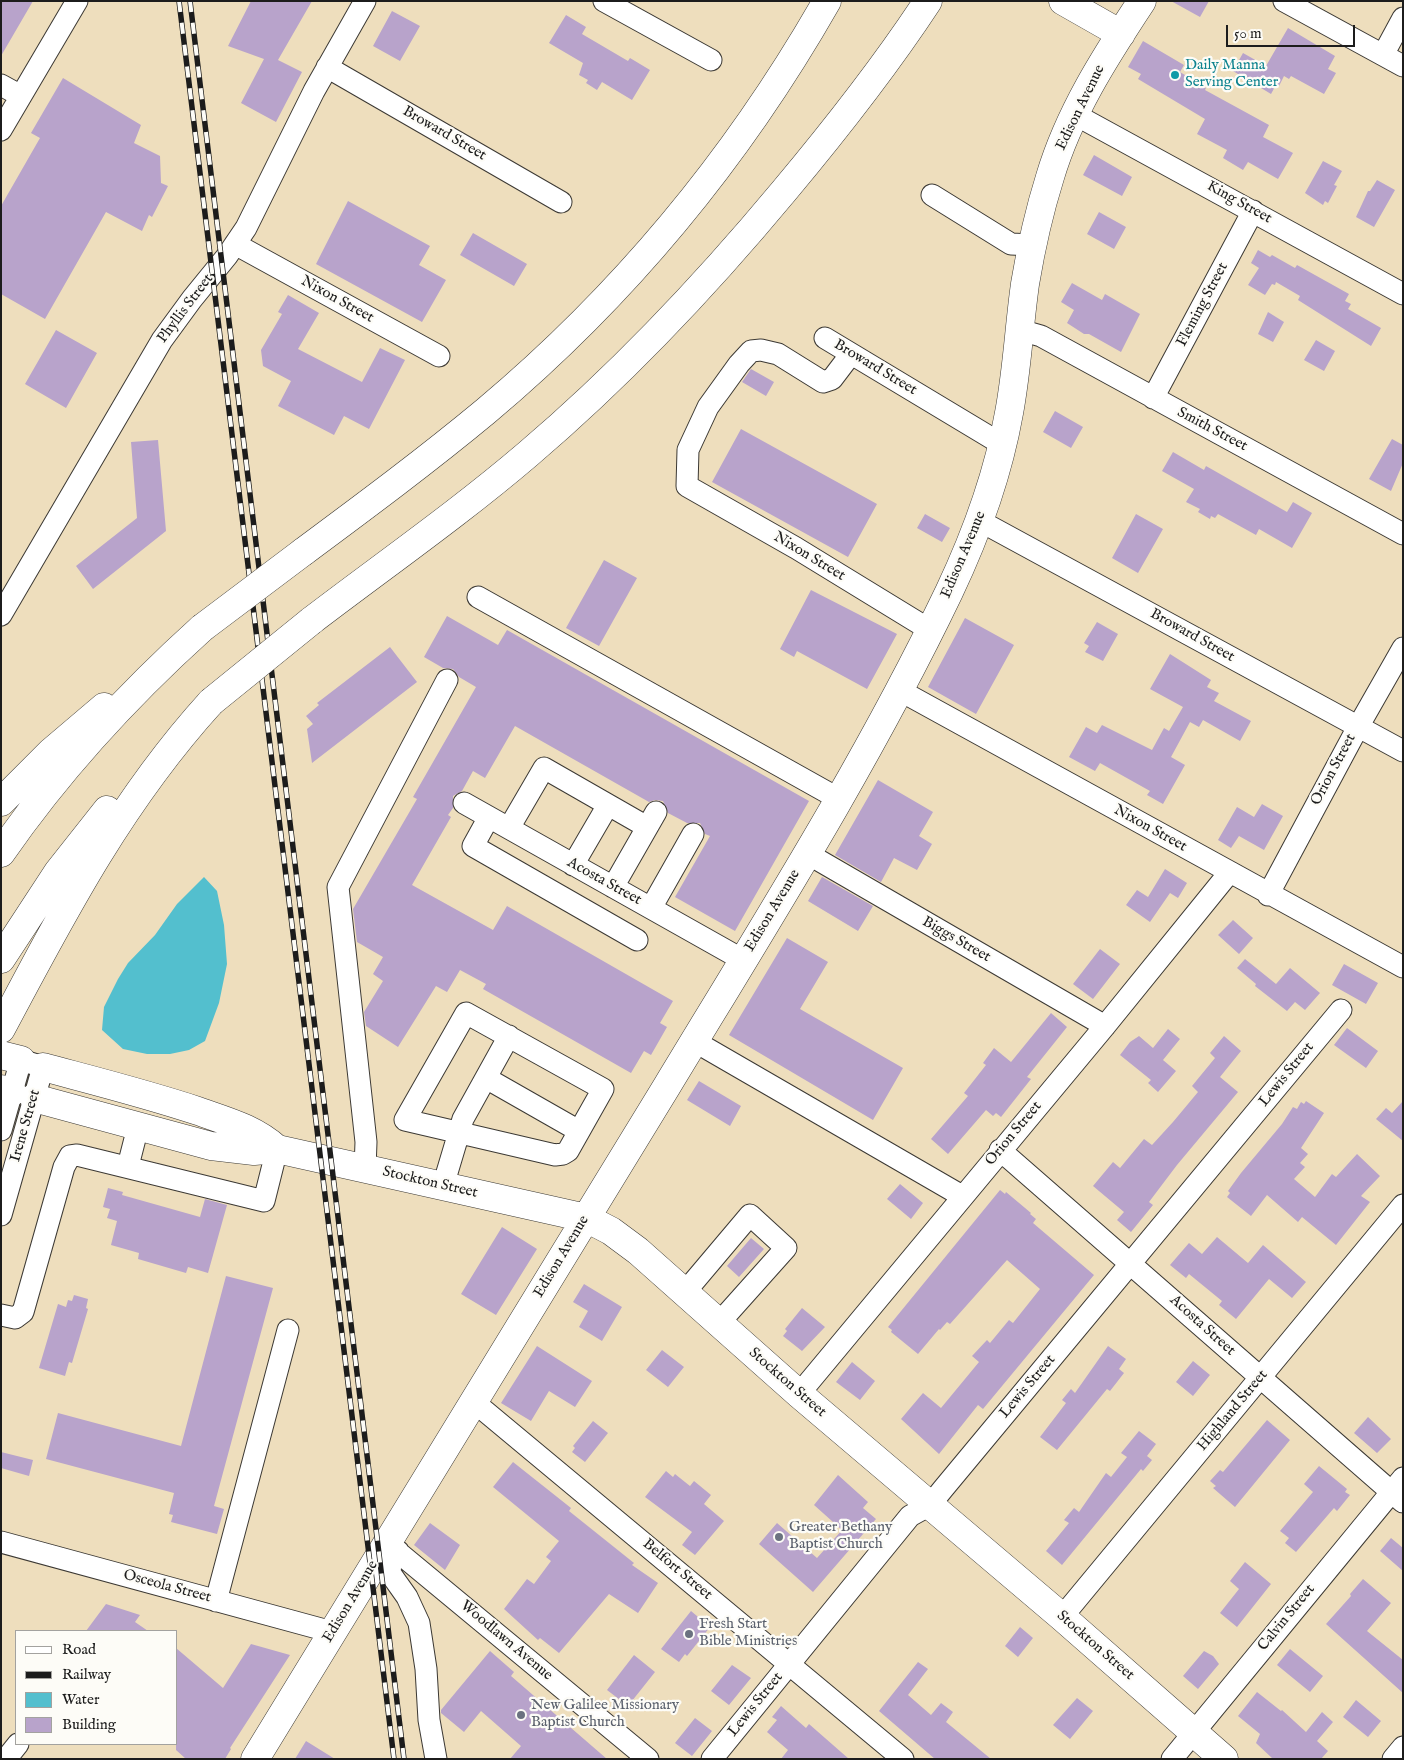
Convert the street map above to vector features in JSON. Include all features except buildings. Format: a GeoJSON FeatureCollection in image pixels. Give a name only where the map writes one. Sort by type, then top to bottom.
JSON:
{"type":"FeatureCollection","features":[{"type":"Feature","properties":{"kind":"main road"},"geometry":{"type":"LineString","coordinates":[[1,802],[71,734],[202,628],[487,410],[533,370],[621,283],[691,203],[740,140],[775,89],[828,1]]}},
{"type":"Feature","properties":{"kind":"main road"},"geometry":{"type":"LineString","coordinates":[[1,959],[40,898],[95,824],[158,754],[211,702],[311,621],[504,474],[605,386],[651,341],[719,267],[825,141],[882,69],[928,1]]}},
{"type":"Feature","properties":{"kind":"main road"},"geometry":{"type":"LineString","coordinates":[[1063,1],[1121,34]]}},
{"type":"Feature","properties":{"kind":"main road","name":"Edison Avenue"},"geometry":{"type":"LineString","coordinates":[[255,1759],[332,1632],[393,1547],[474,1402],[808,854],[899,690],[950,591],[980,521],[1003,445],[1014,388],[1020,330],[1033,245],[1049,179],[1062,141],[1074,114],[1142,1]]}},
{"type":"Feature","properties":{"kind":"main road"},"geometry":{"type":"LineString","coordinates":[[1,853],[45,795],[88,745],[155,672],[202,628]]}},
{"type":"Feature","properties":{"kind":"main road"},"geometry":{"type":"LineString","coordinates":[[1,1029],[69,901],[106,839],[164,757],[211,702]]}},
{"type":"Feature","properties":{"kind":"main road","name":"Stockton Street"},"geometry":{"type":"LineString","coordinates":[[22,1061],[163,1100],[244,1127],[263,1137],[277,1149]]}},
{"type":"Feature","properties":{"kind":"main road","name":"Stockton Street"},"geometry":{"type":"LineString","coordinates":[[16,1093],[226,1148],[254,1151],[277,1149],[586,1218],[625,1240],[798,1394],[1062,1617],[1224,1759]]}},
{"type":"Feature","properties":{"kind":"street"},"geometry":{"type":"LineString","coordinates":[[1,130],[77,1]]}},
{"type":"Feature","properties":{"kind":"street","name":"Phyllis Street"},"geometry":{"type":"LineString","coordinates":[[4,602],[162,340],[236,244],[255,211],[327,67],[365,1]]}},
{"type":"Feature","properties":{"kind":"street"},"geometry":{"type":"LineString","coordinates":[[604,1],[711,60]]}},
{"type":"Feature","properties":{"kind":"street"},"geometry":{"type":"LineString","coordinates":[[1284,1],[1403,66]]}},
{"type":"Feature","properties":{"kind":"street"},"geometry":{"type":"LineString","coordinates":[[1383,55],[1403,18]]}},
{"type":"Feature","properties":{"kind":"street","name":"Broward Street"},"geometry":{"type":"LineString","coordinates":[[327,67],[561,202]]}},
{"type":"Feature","properties":{"kind":"street"},"geometry":{"type":"LineString","coordinates":[[1,85],[21,96]]}},
{"type":"Feature","properties":{"kind":"street","name":"King Street"},"geometry":{"type":"LineString","coordinates":[[1074,114],[1403,294]]}},
{"type":"Feature","properties":{"kind":"street"},"geometry":{"type":"LineString","coordinates":[[932,195],[1011,244],[1033,245]]}},
{"type":"Feature","properties":{"kind":"street","name":"Fleming Street"},"geometry":{"type":"LineString","coordinates":[[1153,398],[1253,211]]}},
{"type":"Feature","properties":{"kind":"street","name":"Nixon Street"},"geometry":{"type":"LineString","coordinates":[[236,244],[438,356]]}},
{"type":"Feature","properties":{"kind":"street","name":"Smith Street"},"geometry":{"type":"LineString","coordinates":[[1020,330],[1041,336],[1153,398],[1400,527]]}},
{"type":"Feature","properties":{"kind":"street","name":"Broward Street"},"geometry":{"type":"LineString","coordinates":[[825,338],[1003,445]]}},
{"type":"Feature","properties":{"kind":"street","name":"Nixon Street"},"geometry":{"type":"LineString","coordinates":[[851,354],[832,379],[823,382],[778,354],[761,350],[751,351],[708,406],[688,450],[687,486],[796,548],[930,630]]}},
{"type":"Feature","properties":{"kind":"street","name":"Broward Street"},"geometry":{"type":"LineString","coordinates":[[980,521],[1403,751]]}},
{"type":"Feature","properties":{"kind":"street"},"geometry":{"type":"LineString","coordinates":[[478,597],[839,799]]}},
{"type":"Feature","properties":{"kind":"street","name":"Orion Street"},"geometry":{"type":"LineString","coordinates":[[1268,894],[1403,648]]}},
{"type":"Feature","properties":{"kind":"street"},"geometry":{"type":"LineString","coordinates":[[365,1169],[366,1142],[338,888],[447,680]]}},
{"type":"Feature","properties":{"kind":"street","name":"Nixon Street"},"geometry":{"type":"LineString","coordinates":[[899,690],[1403,968]]}},
{"type":"Feature","properties":{"kind":"street"},"geometry":{"type":"LineString","coordinates":[[509,828],[544,768],[608,805],[652,820],[600,918]]}},
{"type":"Feature","properties":{"kind":"street","name":"Acosta Street"},"geometry":{"type":"LineString","coordinates":[[464,803],[743,960]]}},
{"type":"Feature","properties":{"kind":"street"},"geometry":{"type":"LineString","coordinates":[[573,864],[608,805]]}},
{"type":"Feature","properties":{"kind":"street"},"geometry":{"type":"LineString","coordinates":[[489,817],[472,846],[637,940]]}},
{"type":"Feature","properties":{"kind":"street"},"geometry":{"type":"LineString","coordinates":[[651,908],[693,834]]}},
{"type":"Feature","properties":{"kind":"street","name":"Biggs Street"},"geometry":{"type":"LineString","coordinates":[[808,854],[1105,1026]]}},
{"type":"Feature","properties":{"kind":"street","name":"Orion Street"},"geometry":{"type":"LineString","coordinates":[[798,1394],[1105,1026],[1229,873]]}},
{"type":"Feature","properties":{"kind":"street","name":"Lewis Street"},"geometry":{"type":"LineString","coordinates":[[712,1759],[910,1516],[930,1505],[1341,1010]]}},
{"type":"Feature","properties":{"kind":"street"},"geometry":{"type":"LineString","coordinates":[[466,1013],[508,1036],[602,1089],[568,1151],[558,1156],[405,1120],[466,1013]]}},
{"type":"Feature","properties":{"kind":"street"},"geometry":{"type":"LineString","coordinates":[[443,1186],[458,1133],[508,1036]]}},
{"type":"Feature","properties":{"kind":"street"},"geometry":{"type":"LineString","coordinates":[[694,1041],[962,1196]]}},
{"type":"Feature","properties":{"kind":"street","name":"Irene Street"},"geometry":{"type":"LineString","coordinates":[[1,1215],[16,1093],[22,1061]]}},
{"type":"Feature","properties":{"kind":"street"},"geometry":{"type":"LineString","coordinates":[[486,1078],[579,1131]]}},
{"type":"Feature","properties":{"kind":"street","name":"Irene Street"},"geometry":{"type":"LineString","coordinates":[[1,1130],[16,1093]]}},
{"type":"Feature","properties":{"kind":"street"},"geometry":{"type":"LineString","coordinates":[[128,1166],[138,1126]]}},
{"type":"Feature","properties":{"kind":"street"},"geometry":{"type":"LineString","coordinates":[[1,1315],[15,1318],[23,1312],[67,1160],[77,1154],[264,1201],[277,1149]]}},
{"type":"Feature","properties":{"kind":"street","name":"Acosta Street"},"geometry":{"type":"LineString","coordinates":[[1000,1150],[1260,1378],[1399,1490]]}},
{"type":"Feature","properties":{"kind":"street","name":"Highland Street"},"geometry":{"type":"LineString","coordinates":[[1062,1617],[1403,1205]]}},
{"type":"Feature","properties":{"kind":"street"},"geometry":{"type":"LineString","coordinates":[[685,1292],[750,1215],[786,1248],[719,1324]]}},
{"type":"Feature","properties":{"kind":"street"},"geometry":{"type":"LineString","coordinates":[[216,1601],[288,1330]]}},
{"type":"Feature","properties":{"kind":"street","name":"Belfort Street"},"geometry":{"type":"LineString","coordinates":[[474,1402],[902,1759]]}},
{"type":"Feature","properties":{"kind":"street","name":"Calvin Street"},"geometry":{"type":"LineString","coordinates":[[1172,1759],[1399,1490]]}},
{"type":"Feature","properties":{"kind":"street","name":"Osceola Street"},"geometry":{"type":"LineString","coordinates":[[1,1542],[332,1632]]}},
{"type":"Feature","properties":{"kind":"street"},"geometry":{"type":"LineString","coordinates":[[393,1547],[390,1573],[407,1597],[419,1623],[426,1669],[429,1720],[436,1759]]}},
{"type":"Feature","properties":{"kind":"street","name":"Woodlawn Avenue"},"geometry":{"type":"LineString","coordinates":[[393,1547],[648,1759]]}},
{"type":"Feature","properties":{"kind":"street"},"geometry":{"type":"LineString","coordinates":[[6,1759],[17,1745]]}},
{"type":"Feature","properties":{"kind":"street"},"geometry":{"type":"LineString","coordinates":[[1393,1759],[1403,1747]]}},
{"type":"Feature","properties":{"kind":"water"},"geometry":{"type":"Polygon","coordinates":[[[204,877],[217,891],[224,925],[227,964],[219,1003],[205,1041],[189,1050],[170,1054],[147,1054],[123,1049],[102,1030],[104,1007],[128,963],[155,935],[177,904],[204,877]]]}},
{"type":"Feature","properties":{"kind":"railway"},"geometry":{"type":"LineString","coordinates":[[179,1],[394,1759]]}},
{"type":"Feature","properties":{"kind":"railway"},"geometry":{"type":"LineString","coordinates":[[190,1],[404,1759]]}},
{"type":"Feature","properties":{"kind":"place","name":"Daily Manna Serving Center"},"geometry":{"type":"Point","coordinates":[1175,75]}},
{"type":"Feature","properties":{"kind":"place","name":"Greater Bethany Baptist Church"},"geometry":{"type":"Point","coordinates":[779,1537]}},
{"type":"Feature","properties":{"kind":"place","name":"Fresh Start Bible Ministries"},"geometry":{"type":"Point","coordinates":[689,1634]}},
{"type":"Feature","properties":{"kind":"place","name":"New Galilee Missionary Baptist Church"},"geometry":{"type":"Point","coordinates":[521,1715]}}]}
